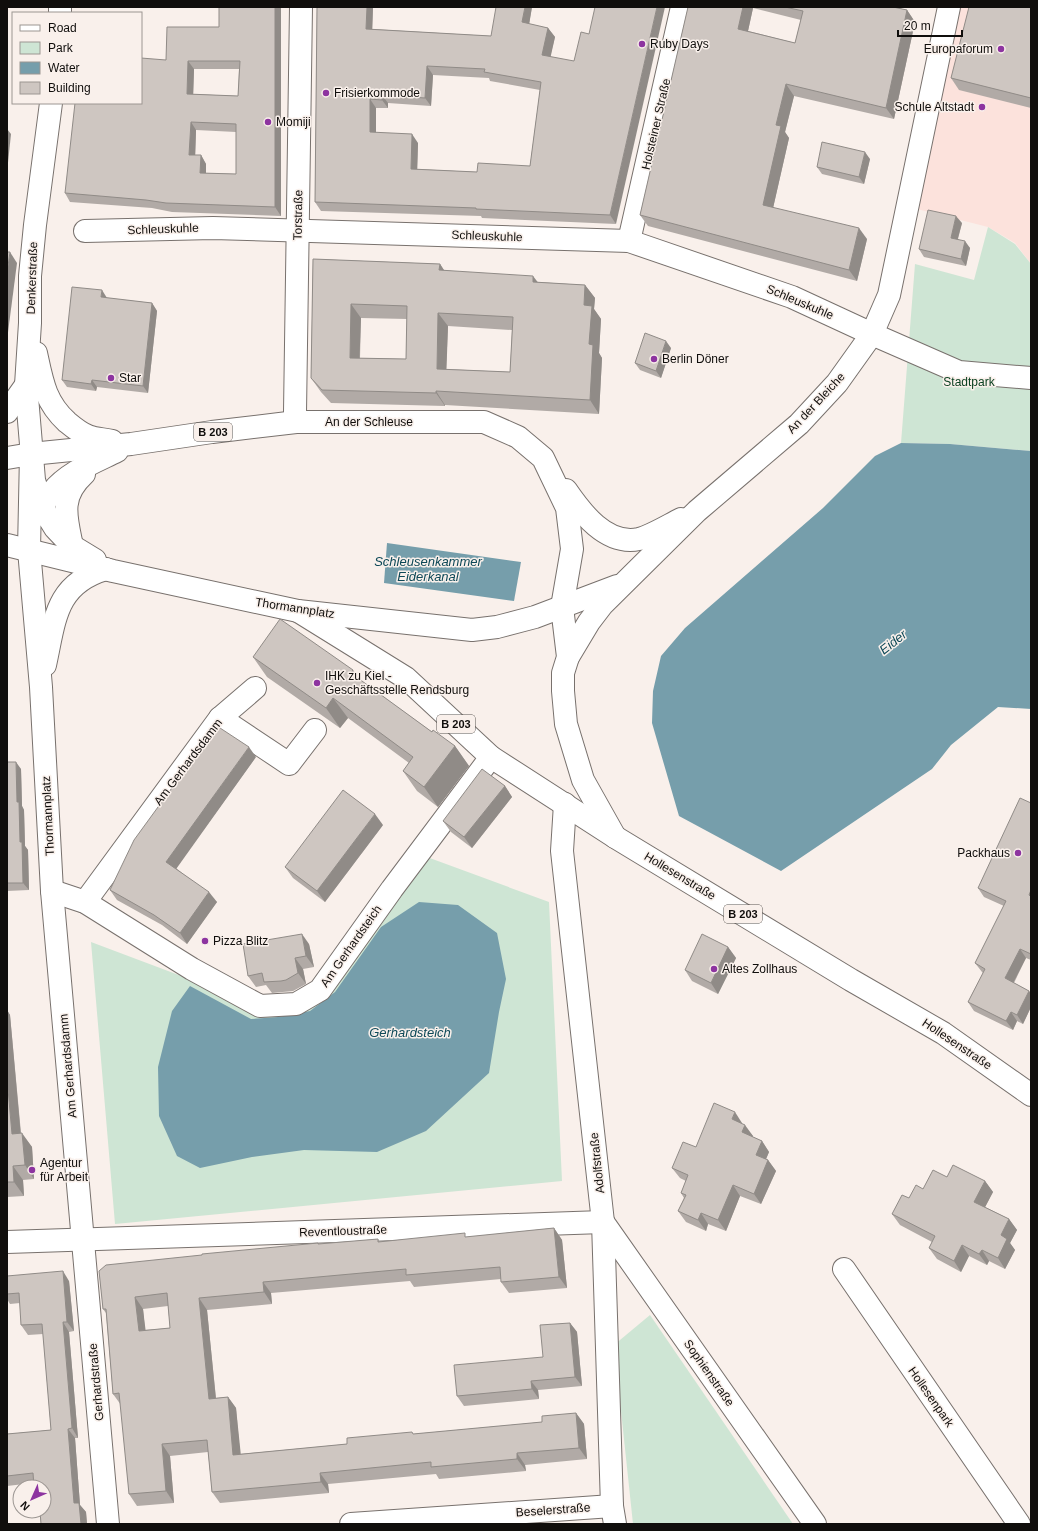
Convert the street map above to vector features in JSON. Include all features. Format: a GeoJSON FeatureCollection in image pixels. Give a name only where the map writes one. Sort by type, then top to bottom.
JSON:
{"type":"FeatureCollection","features":[{"type":"Feature","properties":{"kind":"main road","name":"Torstraße"},"geometry":{"type":"LineString","coordinates":[[296,422],[301,7]]}},
{"type":"Feature","properties":{"kind":"main road","name":"Holsteiner Straße"},"geometry":{"type":"LineString","coordinates":[[629,241],[682,7]]}},
{"type":"Feature","properties":{"kind":"main road","name":"An der Bleiche"},"geometry":{"type":"LineString","coordinates":[[562,607],[622,584],[697,511],[799,424],[838,383],[872,334],[889,295],[950,7]]}},
{"type":"Feature","properties":{"kind":"main road","name":"Denkerstraße"},"geometry":{"type":"LineString","coordinates":[[31,454],[26,385],[30,323],[30,276],[34,232],[51,104]]}},
{"type":"Feature","properties":{"kind":"main road","name":"Schleuskuhle"},"geometry":{"type":"LineString","coordinates":[[85,231],[213,228],[629,241],[792,296],[872,334],[959,372],[1031,378]]}},
{"type":"Feature","properties":{"kind":"main road"},"geometry":{"type":"LineString","coordinates":[[30,323],[41,379],[47,397],[57,413],[75,429],[88,436],[131,444]]}},
{"type":"Feature","properties":{"kind":"main road"},"geometry":{"type":"LineString","coordinates":[[7,412],[26,385]]}},
{"type":"Feature","properties":{"kind":"main road","name":"An der Schleuse"},"geometry":{"type":"LineString","coordinates":[[31,454],[131,444],[296,422],[484,422],[518,437],[543,458],[567,508],[572,549],[562,607]]}},
{"type":"Feature","properties":{"kind":"main road"},"geometry":{"type":"LineString","coordinates":[[29,544],[32,525],[53,491],[84,467],[131,444]]}},
{"type":"Feature","properties":{"kind":"main road"},"geometry":{"type":"LineString","coordinates":[[31,454],[34,480],[42,507],[55,528],[72,546],[110,570]]}},
{"type":"Feature","properties":{"kind":"main road","name":"B 203"},"geometry":{"type":"LineString","coordinates":[[7,458],[31,454]]}},
{"type":"Feature","properties":{"kind":"main road","name":"Thormannplatz"},"geometry":{"type":"LineString","coordinates":[[31,454],[29,544],[41,687],[52,891]]}},
{"type":"Feature","properties":{"kind":"main road"},"geometry":{"type":"LineString","coordinates":[[543,458],[583,515],[604,532],[623,539],[638,539],[697,511]]}},
{"type":"Feature","properties":{"kind":"main road"},"geometry":{"type":"LineString","coordinates":[[72,546],[66,505],[74,483],[100,460]]}},
{"type":"Feature","properties":{"kind":"main road","name":"B 203"},"geometry":{"type":"LineString","coordinates":[[7,545],[29,544]]}},
{"type":"Feature","properties":{"kind":"main road","name":"Thormannplatz"},"geometry":{"type":"LineString","coordinates":[[29,544],[110,570],[298,611],[472,630],[497,627],[535,618],[562,607]]}},
{"type":"Feature","properties":{"kind":"main road"},"geometry":{"type":"LineString","coordinates":[[41,687],[56,611],[64,598],[82,579],[92,573],[110,570]]}},
{"type":"Feature","properties":{"kind":"main road"},"geometry":{"type":"LineString","coordinates":[[568,657],[589,622],[602,605],[622,584]]}},
{"type":"Feature","properties":{"kind":"main road","name":"Hollesenstraße"},"geometry":{"type":"LineString","coordinates":[[562,607],[568,657],[563,673],[566,724],[583,780],[615,837],[851,980],[943,1033],[1031,1095]]}},
{"type":"Feature","properties":{"kind":"main road","name":"B 203"},"geometry":{"type":"LineString","coordinates":[[298,611],[406,678],[491,756],[615,837]]}},
{"type":"Feature","properties":{"kind":"main road","name":"Am Gerhardsdamm"},"geometry":{"type":"LineString","coordinates":[[85,902],[220,718],[255,688]]}},
{"type":"Feature","properties":{"kind":"main road"},"geometry":{"type":"LineString","coordinates":[[220,718],[289,764],[315,730]]}},
{"type":"Feature","properties":{"kind":"main road","name":"Am Gerhardsteich"},"geometry":{"type":"LineString","coordinates":[[52,891],[85,902],[192,969],[260,1006],[296,1004],[320,990],[424,845],[491,756]]}},
{"type":"Feature","properties":{"kind":"main road","name":"Adolfstraße"},"geometry":{"type":"LineString","coordinates":[[565,804],[562,851],[603,1222],[613,1515]]}},
{"type":"Feature","properties":{"kind":"main road","name":"Am Gerhardsdamm"},"geometry":{"type":"LineString","coordinates":[[52,891],[83,1240]]}},
{"type":"Feature","properties":{"kind":"main road","name":"Reventloustraße"},"geometry":{"type":"LineString","coordinates":[[7,1242],[603,1222]]}},
{"type":"Feature","properties":{"kind":"main road","name":"Sophienstraße"},"geometry":{"type":"LineString","coordinates":[[603,1222],[815,1524]]}},
{"type":"Feature","properties":{"kind":"main road","name":"Gerhardstraße"},"geometry":{"type":"LineString","coordinates":[[83,1240],[108,1524]]}},
{"type":"Feature","properties":{"kind":"main road","name":"Hollesenpark"},"geometry":{"type":"LineString","coordinates":[[844,1269],[1019,1524]]}},
{"type":"Feature","properties":{"kind":"main road","name":"Beselerstraße"},"geometry":{"type":"LineString","coordinates":[[351,1524],[613,1515]]}},
{"type":"Feature","properties":{"kind":"shaded area","name":"Schule Altstadt"},"geometry":{"type":"Polygon","coordinates":[[[955,7],[1031,7],[1031,264],[1015,243],[988,227],[913,208],[955,7]]]}},
{"type":"Feature","properties":{"kind":"green space","name":"Stadtpark"},"geometry":{"type":"Polygon","coordinates":[[[988,227],[1015,244],[1031,264],[1031,451],[950,444],[901,443],[915,264],[974,280],[988,227]]]}},
{"type":"Feature","properties":{"kind":"green space"},"geometry":{"type":"Polygon","coordinates":[[[427,857],[549,902],[562,1181],[115,1224],[91,942],[192,980],[296,1009],[427,857]]]}},
{"type":"Feature","properties":{"kind":"green space"},"geometry":{"type":"Polygon","coordinates":[[[650,1315],[793,1524],[633,1524],[614,1345],[650,1315]]]}},
{"type":"Feature","properties":{"kind":"water","name":"Eider"},"geometry":{"type":"Polygon","coordinates":[[[901,443],[950,444],[1031,451],[1031,709],[998,707],[951,745],[932,769],[781,871],[679,816],[652,723],[653,691],[661,656],[685,628],[823,508],[875,456],[901,443]]]}},
{"type":"Feature","properties":{"kind":"water","name":"Schleusenkammer Eiderkanal"},"geometry":{"type":"Polygon","coordinates":[[[387,543],[521,562],[514,601],[384,583],[387,543]]]}},
{"type":"Feature","properties":{"kind":"water","name":"Gerhardsteich"},"geometry":{"type":"Polygon","coordinates":[[[419,902],[458,905],[497,933],[506,979],[489,1073],[426,1131],[377,1152],[304,1150],[252,1157],[200,1168],[177,1156],[159,1116],[158,1067],[172,1011],[190,986],[251,1019],[278,1017],[310,1011],[335,992],[381,927],[419,902]]]}},
{"type":"Feature","properties":{"kind":"building"},"geometry":{"type":"Polygon","coordinates":[[[219,7],[275,7],[275,207],[166,203],[65,193],[75,104],[142,104],[142,58],[166,60],[167,27],[219,27],[219,7]],[[188,61],[187,94],[238,96],[240,61],[188,61]],[[191,122],[189,155],[201,155],[200,173],[236,174],[236,124],[191,122]]]}},
{"type":"Feature","properties":{"kind":"building"},"geometry":{"type":"Polygon","coordinates":[[[317,7],[367,7],[366,29],[491,36],[496,7],[525,7],[522,22],[548,28],[542,55],[574,61],[581,32],[589,34],[595,7],[657,7],[610,215],[315,202],[317,7]],[[427,66],[425,98],[382,95],[382,100],[370,99],[370,132],[412,134],[411,169],[477,172],[478,163],[530,166],[541,82],[484,72],[485,69],[427,66]]]}},
{"type":"Feature","properties":{"kind":"building"},"geometry":{"type":"Polygon","coordinates":[[[688,7],[743,7],[738,29],[795,43],[803,11],[785,7],[893,7],[907,10],[886,108],[786,84],[776,125],[781,126],[763,205],[859,228],[849,270],[640,215],[688,7]]]}},
{"type":"Feature","properties":{"kind":"building","name":"Europaforum"},"geometry":{"type":"Polygon","coordinates":[[[969,7],[1031,7],[1031,98],[951,78],[969,7]]]}},
{"type":"Feature","properties":{"kind":"building"},"geometry":{"type":"Polygon","coordinates":[[[822,142],[865,152],[859,177],[817,167],[822,142]]]}},
{"type":"Feature","properties":{"kind":"building"},"geometry":{"type":"Polygon","coordinates":[[[928,210],[956,216],[951,238],[965,241],[961,259],[919,249],[928,210]]]}},
{"type":"Feature","properties":{"kind":"building"},"geometry":{"type":"Polygon","coordinates":[[[7,252],[10,252],[7,273],[7,252]]]}},
{"type":"Feature","properties":{"kind":"building"},"geometry":{"type":"Polygon","coordinates":[[[313,259],[440,264],[439,270],[533,276],[533,282],[585,285],[584,305],[592,306],[589,344],[593,345],[590,400],[436,391],[436,393],[322,390],[311,378],[313,259]],[[351,304],[350,358],[406,359],[407,306],[351,304]],[[438,313],[437,369],[510,372],[513,317],[438,313]]]}},
{"type":"Feature","properties":{"kind":"building"},"geometry":{"type":"Polygon","coordinates":[[[72,287],[102,290],[101,297],[152,303],[143,386],[92,380],[91,384],[62,380],[72,287]]]}},
{"type":"Feature","properties":{"kind":"building"},"geometry":{"type":"Polygon","coordinates":[[[645,333],[666,341],[656,371],[635,363],[645,333]]]}},
{"type":"Feature","properties":{"kind":"building"},"geometry":{"type":"Polygon","coordinates":[[[280,619],[353,670],[351,673],[432,732],[433,730],[455,746],[424,787],[403,771],[413,757],[333,698],[326,708],[253,657],[280,619]]]}},
{"type":"Feature","properties":{"kind":"building"},"geometry":{"type":"Polygon","coordinates":[[[217,726],[249,747],[166,862],[209,892],[180,933],[154,915],[110,890],[134,840],[217,726]]]}},
{"type":"Feature","properties":{"kind":"building"},"geometry":{"type":"Polygon","coordinates":[[[7,762],[16,762],[20,842],[22,842],[23,883],[7,883],[7,762]]]}},
{"type":"Feature","properties":{"kind":"building"},"geometry":{"type":"Polygon","coordinates":[[[482,769],[505,786],[464,837],[443,821],[482,769]]]}},
{"type":"Feature","properties":{"kind":"building"},"geometry":{"type":"Polygon","coordinates":[[[343,790],[375,814],[317,891],[285,867],[343,790]]]}},
{"type":"Feature","properties":{"kind":"building"},"geometry":{"type":"Polygon","coordinates":[[[1020,798],[1031,803],[1031,890],[1029,895],[1031,897],[1031,954],[1020,949],[1005,978],[1029,991],[1017,1015],[1011,1012],[1006,1021],[968,1002],[985,969],[975,963],[1006,901],[978,888],[1020,798]]]}},
{"type":"Feature","properties":{"kind":"building"},"geometry":{"type":"Polygon","coordinates":[[[302,934],[306,956],[295,958],[298,973],[286,980],[281,981],[264,982],[262,973],[248,976],[243,944],[302,934]]]}},
{"type":"Feature","properties":{"kind":"building"},"geometry":{"type":"Polygon","coordinates":[[[702,934],[728,947],[711,983],[685,970],[702,934]]]}},
{"type":"Feature","properties":{"kind":"building"},"geometry":{"type":"Polygon","coordinates":[[[7,1078],[12,1134],[22,1133],[25,1165],[13,1166],[14,1182],[7,1182],[7,1078]]]}},
{"type":"Feature","properties":{"kind":"building"},"geometry":{"type":"Polygon","coordinates":[[[714,1103],[735,1112],[732,1119],[745,1125],[742,1132],[762,1141],[756,1155],[768,1160],[754,1194],[733,1185],[718,1220],[701,1213],[698,1220],[678,1211],[686,1195],[681,1193],[688,1175],[672,1168],[683,1142],[696,1147],[714,1103]]]}},
{"type":"Feature","properties":{"kind":"building"},"geometry":{"type":"Polygon","coordinates":[[[953,1165],[985,1181],[974,1202],[1009,1219],[1001,1235],[1007,1239],[998,1258],[982,1250],[979,1254],[962,1245],[954,1261],[929,1248],[935,1236],[892,1214],[902,1195],[909,1198],[916,1185],[923,1189],[933,1170],[947,1177],[953,1165]]]}},
{"type":"Feature","properties":{"kind":"building"},"geometry":{"type":"Polygon","coordinates":[[[554,1228],[559,1277],[501,1282],[500,1267],[406,1275],[406,1269],[263,1282],[264,1292],[199,1298],[209,1399],[228,1397],[233,1455],[347,1444],[347,1438],[412,1432],[413,1434],[542,1422],[542,1416],[576,1413],[579,1448],[517,1453],[517,1459],[431,1467],[431,1462],[320,1473],[321,1482],[212,1492],[207,1440],[162,1444],[166,1491],[129,1494],[119,1393],[113,1394],[106,1309],[103,1309],[99,1271],[106,1265],[318,1243],[378,1239],[378,1242],[465,1233],[465,1237],[554,1228]],[[167,1293],[135,1297],[139,1331],[170,1328],[167,1293]]]}},
{"type":"Feature","properties":{"kind":"building"},"geometry":{"type":"Polygon","coordinates":[[[63,1271],[67,1322],[63,1322],[72,1428],[68,1429],[74,1503],[79,1503],[81,1524],[41,1524],[41,1519],[52,1519],[52,1479],[33,1479],[33,1473],[7,1476],[7,1434],[51,1430],[42,1324],[21,1325],[19,1293],[7,1294],[7,1276],[63,1271]]]}},
{"type":"Feature","properties":{"kind":"building"},"geometry":{"type":"Polygon","coordinates":[[[570,1323],[575,1377],[531,1381],[532,1389],[457,1396],[454,1365],[543,1357],[540,1325],[570,1323]]]}},
{"type":"Feature","properties":{"kind":"place","name":"Ruby Days"},"geometry":{"type":"Point","coordinates":[642,44]}},
{"type":"Feature","properties":{"kind":"place","name":"Europaforum"},"geometry":{"type":"Point","coordinates":[1001,49]}},
{"type":"Feature","properties":{"kind":"place","name":"Frisierkommode"},"geometry":{"type":"Point","coordinates":[326,93]}},
{"type":"Feature","properties":{"kind":"place","name":"Schule Altstadt"},"geometry":{"type":"Point","coordinates":[982,107]}},
{"type":"Feature","properties":{"kind":"place","name":"Momiji"},"geometry":{"type":"Point","coordinates":[268,122]}},
{"type":"Feature","properties":{"kind":"place","name":"Berlin Döner"},"geometry":{"type":"Point","coordinates":[654,359]}},
{"type":"Feature","properties":{"kind":"place","name":"Star"},"geometry":{"type":"Point","coordinates":[111,378]}},
{"type":"Feature","properties":{"kind":"place","name":"IHK zu Kiel - Geschäftsstelle Rendsburg"},"geometry":{"type":"Point","coordinates":[317,683]}},
{"type":"Feature","properties":{"kind":"place","name":"Packhaus"},"geometry":{"type":"Point","coordinates":[1018,853]}},
{"type":"Feature","properties":{"kind":"place","name":"Pizza Blitz"},"geometry":{"type":"Point","coordinates":[205,941]}},
{"type":"Feature","properties":{"kind":"place","name":"Altes Zollhaus"},"geometry":{"type":"Point","coordinates":[714,969]}},
{"type":"Feature","properties":{"kind":"place","name":"Agentur für Arbeit"},"geometry":{"type":"Point","coordinates":[32,1170]}}]}
